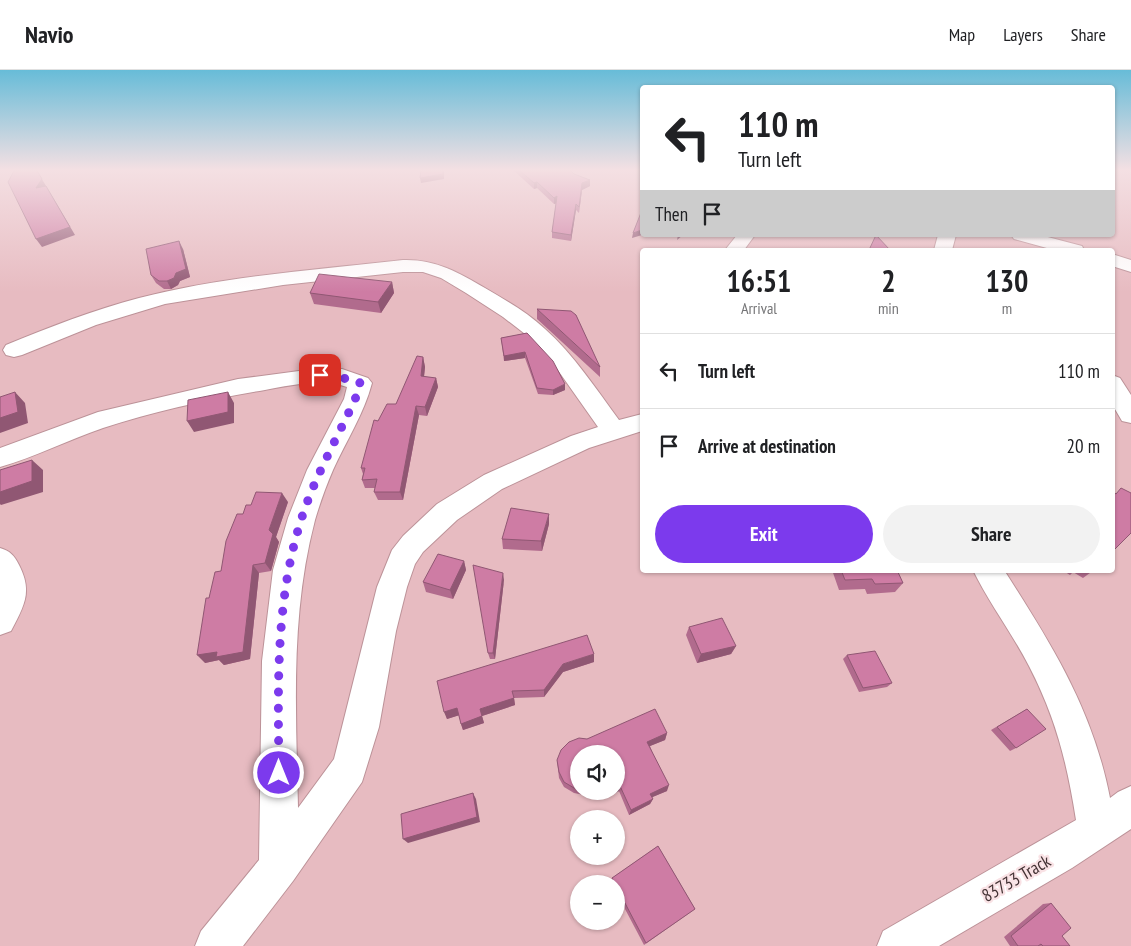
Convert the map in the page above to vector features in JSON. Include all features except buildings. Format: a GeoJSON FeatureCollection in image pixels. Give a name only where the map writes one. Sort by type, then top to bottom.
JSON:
{"type":"FeatureCollection","features":[{"type":"Feature","properties":{"kind":"street"},"geometry":{"type":"LineString","coordinates":[[736,248],[744,237]]}},
{"type":"Feature","properties":{"kind":"street"},"geometry":{"type":"LineString","coordinates":[[1030,237],[1073,246]]}},
{"type":"Feature","properties":{"kind":"street"},"geometry":{"type":"LineString","coordinates":[[1115,261],[1131,266]]}},
{"type":"Feature","properties":{"kind":"street"},"geometry":{"type":"LineString","coordinates":[[14,350],[70,326],[164,298],[253,283],[426,265],[441,270],[508,311],[543,339],[571,372],[628,426],[580,442],[534,462],[469,496],[447,512],[413,544],[402,559],[392,587],[380,632],[361,728],[349,769],[338,787],[279,867],[216,946]]}},
{"type":"Feature","properties":{"kind":"street"},"geometry":{"type":"LineString","coordinates":[[0,458],[108,418],[245,386],[320,375],[347,377],[360,383],[356,399],[320,470],[302,518],[288,570],[278,661],[279,867]]}},
{"type":"Feature","properties":{"kind":"street"},"geometry":{"type":"LineString","coordinates":[[1115,388],[1131,415]]}},
{"type":"Feature","properties":{"kind":"street"},"geometry":{"type":"LineString","coordinates":[[0,560],[8,570],[14,587],[10,601],[0,621]]}},
{"type":"Feature","properties":{"kind":"street"},"geometry":{"type":"LineString","coordinates":[[990,573],[1041,656],[1073,725],[1085,764],[1097,829]]}},
{"type":"Feature","properties":{"kind":"street","name":"83733 Track"},"geometry":{"type":"LineString","coordinates":[[898,946],[1050,859],[1131,805]]}},
{"type":"Feature","properties":{"kind":"route"},"geometry":{"type":"LineString","coordinates":[[279,773],[278,661],[282,610],[288,570],[302,518],[320,470],[360,388],[360,383],[347,377],[320,375]]}}]}
